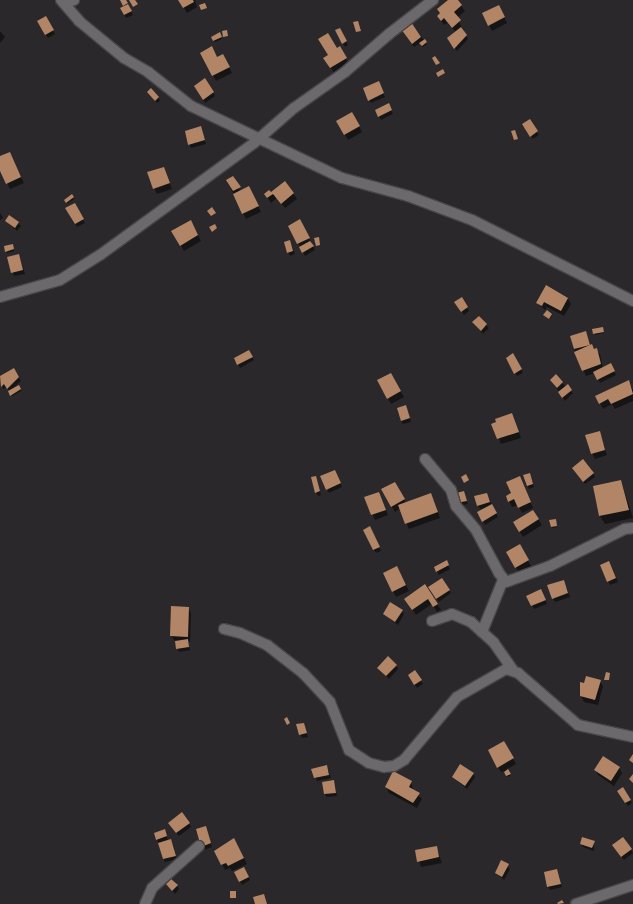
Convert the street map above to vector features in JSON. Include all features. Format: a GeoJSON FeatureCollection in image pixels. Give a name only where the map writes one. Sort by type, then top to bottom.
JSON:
{"type":"FeatureCollection","features":[{"type":"Feature","properties":{"kind":"street"},"geometry":{"type":"LineString","coordinates":[[0,297],[70,275],[260,138],[294,108],[345,72],[389,34],[433,0]]}},
{"type":"Feature","properties":{"kind":"street"},"geometry":{"type":"LineString","coordinates":[[67,1],[79,21],[124,58],[148,72],[191,106],[342,178],[408,196],[472,220],[633,301]]}},
{"type":"Feature","properties":{"kind":"street"},"geometry":{"type":"LineString","coordinates":[[425,458],[451,490],[456,506],[482,540],[503,580],[510,582],[625,529],[633,528]]}},
{"type":"Feature","properties":{"kind":"street"},"geometry":{"type":"LineString","coordinates":[[482,632],[503,580]]}},
{"type":"Feature","properties":{"kind":"street"},"geometry":{"type":"LineString","coordinates":[[432,622],[452,614],[463,618],[482,632],[504,656],[512,669],[578,725],[633,737]]}},
{"type":"Feature","properties":{"kind":"street"},"geometry":{"type":"LineString","coordinates":[[224,629],[240,633],[267,645],[304,673],[330,702],[349,750],[369,762],[384,768],[394,766],[404,760],[462,693],[498,672],[512,669]]}},
{"type":"Feature","properties":{"kind":"street"},"geometry":{"type":"LineString","coordinates":[[145,904],[152,888],[199,846]]}},
{"type":"Feature","properties":{"kind":"street"},"geometry":{"type":"LineString","coordinates":[[576,904],[633,885]]}},
{"type":"Feature","properties":{"kind":"building"},"geometry":{"type":"Polygon","coordinates":[[[120,0],[126,0],[128,3],[123,6],[120,0]]]}},
{"type":"Feature","properties":{"kind":"building"},"geometry":{"type":"Polygon","coordinates":[[[129,0],[135,0],[138,4],[133,7],[129,0]]]}},
{"type":"Feature","properties":{"kind":"building"},"geometry":{"type":"Polygon","coordinates":[[[178,0],[193,0],[194,2],[183,8],[178,0]]]}},
{"type":"Feature","properties":{"kind":"building"},"geometry":{"type":"Polygon","coordinates":[[[448,0],[458,0],[462,5],[454,12],[461,20],[452,28],[444,18],[441,21],[437,16],[440,13],[437,9],[448,0]]]}},
{"type":"Feature","properties":{"kind":"building"},"geometry":{"type":"Polygon","coordinates":[[[205,3],[207,8],[201,10],[199,5],[205,3]]]}},
{"type":"Feature","properties":{"kind":"building"},"geometry":{"type":"Polygon","coordinates":[[[128,4],[132,11],[124,15],[120,8],[128,4]]]}},
{"type":"Feature","properties":{"kind":"building"},"geometry":{"type":"Polygon","coordinates":[[[499,5],[505,17],[488,26],[482,13],[499,5]]]}},
{"type":"Feature","properties":{"kind":"building"},"geometry":{"type":"Polygon","coordinates":[[[46,16],[54,30],[45,35],[37,21],[46,16]]]}},
{"type":"Feature","properties":{"kind":"building"},"geometry":{"type":"Polygon","coordinates":[[[358,21],[361,31],[356,32],[353,22],[358,21]]]}},
{"type":"Feature","properties":{"kind":"building"},"geometry":{"type":"Polygon","coordinates":[[[411,22],[421,37],[412,44],[401,29],[411,22]]]}},
{"type":"Feature","properties":{"kind":"building"},"geometry":{"type":"Polygon","coordinates":[[[461,27],[467,35],[454,49],[447,38],[461,27]]]}},
{"type":"Feature","properties":{"kind":"building"},"geometry":{"type":"Polygon","coordinates":[[[340,28],[347,41],[342,44],[335,30],[340,28]]]}},
{"type":"Feature","properties":{"kind":"building"},"geometry":{"type":"Polygon","coordinates":[[[227,30],[228,36],[223,37],[222,31],[227,30]]]}},
{"type":"Feature","properties":{"kind":"building"},"geometry":{"type":"Polygon","coordinates":[[[220,32],[222,37],[213,41],[211,37],[220,32]]]}},
{"type":"Feature","properties":{"kind":"building"},"geometry":{"type":"Polygon","coordinates":[[[328,33],[337,48],[340,46],[347,58],[330,68],[323,58],[328,55],[318,39],[328,33]]]}},
{"type":"Feature","properties":{"kind":"building"},"geometry":{"type":"Polygon","coordinates":[[[425,39],[427,42],[422,46],[419,43],[425,39]]]}},
{"type":"Feature","properties":{"kind":"building"},"geometry":{"type":"Polygon","coordinates":[[[212,46],[217,57],[223,54],[230,67],[212,76],[200,53],[212,46]]]}},
{"type":"Feature","properties":{"kind":"building"},"geometry":{"type":"Polygon","coordinates":[[[435,56],[440,63],[436,65],[432,58],[435,56]]]}},
{"type":"Feature","properties":{"kind":"building"},"geometry":{"type":"Polygon","coordinates":[[[443,69],[445,73],[438,77],[436,73],[443,69]]]}},
{"type":"Feature","properties":{"kind":"building"},"geometry":{"type":"Polygon","coordinates":[[[205,78],[214,92],[203,100],[194,86],[205,78]]]}},
{"type":"Feature","properties":{"kind":"building"},"geometry":{"type":"Polygon","coordinates":[[[379,81],[384,93],[368,101],[363,88],[379,81]]]}},
{"type":"Feature","properties":{"kind":"building"},"geometry":{"type":"Polygon","coordinates":[[[151,88],[159,97],[155,101],[147,92],[151,88]]]}},
{"type":"Feature","properties":{"kind":"building"},"geometry":{"type":"Polygon","coordinates":[[[389,103],[392,110],[378,117],[375,110],[389,103]]]}},
{"type":"Feature","properties":{"kind":"building"},"geometry":{"type":"Polygon","coordinates":[[[352,112],[360,126],[344,135],[336,121],[352,112]]]}},
{"type":"Feature","properties":{"kind":"building"},"geometry":{"type":"Polygon","coordinates":[[[530,119],[538,131],[530,137],[522,124],[530,119]]]}},
{"type":"Feature","properties":{"kind":"building"},"geometry":{"type":"Polygon","coordinates":[[[201,126],[205,140],[188,145],[185,131],[201,126]]]}},
{"type":"Feature","properties":{"kind":"building"},"geometry":{"type":"Polygon","coordinates":[[[515,130],[518,139],[514,140],[511,131],[515,130]]]}},
{"type":"Feature","properties":{"kind":"building"},"geometry":{"type":"Polygon","coordinates":[[[10,152],[21,177],[6,184],[0,171],[0,156],[10,152]]]}},
{"type":"Feature","properties":{"kind":"building"},"geometry":{"type":"Polygon","coordinates":[[[164,167],[170,183],[153,189],[147,172],[164,167]]]}},
{"type":"Feature","properties":{"kind":"building"},"geometry":{"type":"Polygon","coordinates":[[[233,176],[241,187],[233,191],[226,180],[233,176]]]}},
{"type":"Feature","properties":{"kind":"building"},"geometry":{"type":"Polygon","coordinates":[[[285,181],[294,193],[281,204],[273,194],[267,198],[264,194],[269,190],[271,192],[285,181]]]}},
{"type":"Feature","properties":{"kind":"building"},"geometry":{"type":"Polygon","coordinates":[[[249,186],[259,206],[242,214],[233,194],[249,186]]]}},
{"type":"Feature","properties":{"kind":"building"},"geometry":{"type":"Polygon","coordinates":[[[72,194],[74,197],[66,203],[64,200],[72,194]]]}},
{"type":"Feature","properties":{"kind":"building"},"geometry":{"type":"Polygon","coordinates":[[[75,203],[84,219],[75,224],[65,208],[75,203]]]}},
{"type":"Feature","properties":{"kind":"building"},"geometry":{"type":"Polygon","coordinates":[[[212,207],[216,213],[211,216],[207,211],[212,207]]]}},
{"type":"Feature","properties":{"kind":"building"},"geometry":{"type":"Polygon","coordinates":[[[9,215],[19,222],[15,228],[5,221],[9,215]]]}},
{"type":"Feature","properties":{"kind":"building"},"geometry":{"type":"Polygon","coordinates":[[[300,219],[310,238],[297,244],[288,226],[300,219]]]}},
{"type":"Feature","properties":{"kind":"building"},"geometry":{"type":"Polygon","coordinates":[[[191,220],[198,235],[180,246],[171,231],[191,220]]]}},
{"type":"Feature","properties":{"kind":"building"},"geometry":{"type":"Polygon","coordinates":[[[215,224],[217,228],[212,232],[209,227],[215,224]]]}},
{"type":"Feature","properties":{"kind":"building"},"geometry":{"type":"Polygon","coordinates":[[[319,237],[320,245],[316,246],[314,238],[319,237]]]}},
{"type":"Feature","properties":{"kind":"building"},"geometry":{"type":"Polygon","coordinates":[[[290,240],[293,251],[287,253],[284,242],[290,240]]]}},
{"type":"Feature","properties":{"kind":"building"},"geometry":{"type":"Polygon","coordinates":[[[310,241],[314,246],[302,253],[299,247],[310,241]]]}},
{"type":"Feature","properties":{"kind":"building"},"geometry":{"type":"Polygon","coordinates":[[[13,244],[14,249],[5,252],[4,246],[13,244]]]}},
{"type":"Feature","properties":{"kind":"building"},"geometry":{"type":"Polygon","coordinates":[[[19,254],[23,270],[11,273],[7,257],[19,254]]]}},
{"type":"Feature","properties":{"kind":"building"},"geometry":{"type":"Polygon","coordinates":[[[546,285],[568,298],[561,311],[544,302],[542,306],[536,303],[546,285]]]}},
{"type":"Feature","properties":{"kind":"building"},"geometry":{"type":"Polygon","coordinates":[[[462,297],[468,307],[461,312],[454,302],[462,297]]]}},
{"type":"Feature","properties":{"kind":"building"},"geometry":{"type":"Polygon","coordinates":[[[547,310],[552,314],[549,319],[543,315],[547,310]]]}},
{"type":"Feature","properties":{"kind":"building"},"geometry":{"type":"Polygon","coordinates":[[[479,316],[487,324],[481,331],[472,322],[479,316]]]}},
{"type":"Feature","properties":{"kind":"building"},"geometry":{"type":"Polygon","coordinates":[[[603,327],[604,332],[593,334],[592,329],[603,327]]]}},
{"type":"Feature","properties":{"kind":"building"},"geometry":{"type":"Polygon","coordinates":[[[586,331],[590,345],[574,349],[570,336],[586,331]]]}},
{"type":"Feature","properties":{"kind":"building"},"geometry":{"type":"Polygon","coordinates":[[[592,344],[594,349],[597,348],[601,364],[582,371],[574,352],[592,344]]]}},
{"type":"Feature","properties":{"kind":"building"},"geometry":{"type":"Polygon","coordinates":[[[249,350],[253,357],[237,365],[234,358],[249,350]]]}},
{"type":"Feature","properties":{"kind":"building"},"geometry":{"type":"Polygon","coordinates":[[[513,353],[522,369],[514,374],[506,358],[513,353]]]}},
{"type":"Feature","properties":{"kind":"building"},"geometry":{"type":"Polygon","coordinates":[[[611,363],[615,371],[597,380],[593,372],[611,363]]]}},
{"type":"Feature","properties":{"kind":"building"},"geometry":{"type":"Polygon","coordinates":[[[14,368],[19,377],[7,389],[4,384],[1,387],[0,376],[14,368]]]}},
{"type":"Feature","properties":{"kind":"building"},"geometry":{"type":"Polygon","coordinates":[[[391,373],[401,391],[387,399],[377,380],[391,373]]]}},
{"type":"Feature","properties":{"kind":"building"},"geometry":{"type":"Polygon","coordinates":[[[556,374],[563,382],[557,388],[550,380],[556,374]]]}},
{"type":"Feature","properties":{"kind":"building"},"geometry":{"type":"Polygon","coordinates":[[[629,380],[633,394],[611,404],[608,399],[599,404],[595,396],[629,380]]]}},
{"type":"Feature","properties":{"kind":"building"},"geometry":{"type":"Polygon","coordinates":[[[568,384],[572,390],[562,398],[558,392],[568,384]]]}},
{"type":"Feature","properties":{"kind":"building"},"geometry":{"type":"Polygon","coordinates":[[[19,385],[21,389],[10,396],[8,391],[19,385]]]}},
{"type":"Feature","properties":{"kind":"building"},"geometry":{"type":"Polygon","coordinates":[[[406,405],[410,418],[401,421],[397,408],[406,405]]]}},
{"type":"Feature","properties":{"kind":"building"},"geometry":{"type":"Polygon","coordinates":[[[512,413],[519,432],[497,439],[491,424],[496,422],[495,419],[512,413]]]}},
{"type":"Feature","properties":{"kind":"building"},"geometry":{"type":"Polygon","coordinates":[[[600,431],[605,450],[591,454],[585,435],[600,431]]]}},
{"type":"Feature","properties":{"kind":"building"},"geometry":{"type":"Polygon","coordinates":[[[583,459],[594,473],[583,482],[572,468],[583,459]]]}},
{"type":"Feature","properties":{"kind":"building"},"geometry":{"type":"Polygon","coordinates":[[[335,470],[341,483],[326,490],[320,476],[335,470]]]}},
{"type":"Feature","properties":{"kind":"building"},"geometry":{"type":"Polygon","coordinates":[[[530,473],[533,484],[527,486],[523,475],[530,473]]]}},
{"type":"Feature","properties":{"kind":"building"},"geometry":{"type":"Polygon","coordinates":[[[466,474],[469,480],[464,483],[461,477],[466,474]]]}},
{"type":"Feature","properties":{"kind":"building"},"geometry":{"type":"Polygon","coordinates":[[[316,476],[320,491],[315,493],[311,477],[316,476]]]}},
{"type":"Feature","properties":{"kind":"building"},"geometry":{"type":"Polygon","coordinates":[[[520,476],[531,502],[518,508],[514,499],[508,502],[506,496],[511,493],[506,482],[520,476]]]}},
{"type":"Feature","properties":{"kind":"building"},"geometry":{"type":"Polygon","coordinates":[[[621,480],[629,510],[599,516],[593,486],[621,480]]]}},
{"type":"Feature","properties":{"kind":"building"},"geometry":{"type":"Polygon","coordinates":[[[395,482],[405,499],[391,507],[381,489],[395,482]]]}},
{"type":"Feature","properties":{"kind":"building"},"geometry":{"type":"Polygon","coordinates":[[[464,491],[467,501],[456,503],[453,494],[464,491]]]}},
{"type":"Feature","properties":{"kind":"building"},"geometry":{"type":"Polygon","coordinates":[[[379,492],[386,510],[371,515],[364,497],[379,492]]]}},
{"type":"Feature","properties":{"kind":"building"},"geometry":{"type":"Polygon","coordinates":[[[431,493],[438,512],[405,524],[398,505],[431,493]]]}},
{"type":"Feature","properties":{"kind":"building"},"geometry":{"type":"Polygon","coordinates":[[[487,493],[490,502],[477,506],[474,496],[487,493]]]}},
{"type":"Feature","properties":{"kind":"building"},"geometry":{"type":"Polygon","coordinates":[[[492,504],[497,513],[482,522],[477,512],[492,504]]]}},
{"type":"Feature","properties":{"kind":"building"},"geometry":{"type":"Polygon","coordinates":[[[533,510],[539,519],[519,532],[513,522],[533,510]]]}},
{"type":"Feature","properties":{"kind":"building"},"geometry":{"type":"Polygon","coordinates":[[[556,519],[557,526],[551,527],[549,520],[556,519]]]}},
{"type":"Feature","properties":{"kind":"building"},"geometry":{"type":"Polygon","coordinates":[[[370,526],[380,547],[373,550],[363,530],[370,526]]]}},
{"type":"Feature","properties":{"kind":"building"},"geometry":{"type":"Polygon","coordinates":[[[520,544],[529,560],[515,568],[506,552],[520,544]]]}},
{"type":"Feature","properties":{"kind":"building"},"geometry":{"type":"Polygon","coordinates":[[[447,560],[449,565],[436,572],[434,567],[447,560]]]}},
{"type":"Feature","properties":{"kind":"building"},"geometry":{"type":"Polygon","coordinates":[[[609,561],[616,578],[607,582],[600,565],[609,561]]]}},
{"type":"Feature","properties":{"kind":"building"},"geometry":{"type":"Polygon","coordinates":[[[397,566],[406,585],[392,592],[383,573],[397,566]]]}},
{"type":"Feature","properties":{"kind":"building"},"geometry":{"type":"Polygon","coordinates":[[[442,578],[450,590],[436,599],[428,587],[442,578]]]}},
{"type":"Feature","properties":{"kind":"building"},"geometry":{"type":"Polygon","coordinates":[[[564,580],[568,593],[552,599],[547,585],[564,580]]]}},
{"type":"Feature","properties":{"kind":"building"},"geometry":{"type":"Polygon","coordinates":[[[425,584],[438,604],[433,607],[428,599],[412,610],[404,599],[425,584]]]}},
{"type":"Feature","properties":{"kind":"building"},"geometry":{"type":"Polygon","coordinates":[[[541,589],[546,600],[531,606],[526,596],[541,589]]]}},
{"type":"Feature","properties":{"kind":"building"},"geometry":{"type":"Polygon","coordinates":[[[390,602],[403,610],[395,622],[383,614],[390,602]]]}},
{"type":"Feature","properties":{"kind":"building"},"geometry":{"type":"Polygon","coordinates":[[[171,606],[189,607],[188,637],[170,636],[171,606]]]}},
{"type":"Feature","properties":{"kind":"building"},"geometry":{"type":"Polygon","coordinates":[[[188,639],[189,647],[176,649],[175,641],[188,639]]]}},
{"type":"Feature","properties":{"kind":"building"},"geometry":{"type":"Polygon","coordinates":[[[388,656],[397,665],[386,676],[377,668],[388,656]]]}},
{"type":"Feature","properties":{"kind":"building"},"geometry":{"type":"Polygon","coordinates":[[[415,670],[422,680],[414,685],[408,675],[415,670]]]}},
{"type":"Feature","properties":{"kind":"building"},"geometry":{"type":"Polygon","coordinates":[[[606,672],[610,673],[609,680],[604,680],[606,672]]]}},
{"type":"Feature","properties":{"kind":"building"},"geometry":{"type":"Polygon","coordinates":[[[586,676],[601,680],[595,700],[580,696],[580,682],[584,683],[586,676]]]}},
{"type":"Feature","properties":{"kind":"building"},"geometry":{"type":"Polygon","coordinates":[[[287,717],[290,723],[287,725],[284,719],[287,717]]]}},
{"type":"Feature","properties":{"kind":"building"},"geometry":{"type":"Polygon","coordinates":[[[304,723],[307,733],[299,735],[296,724],[304,723]]]}},
{"type":"Feature","properties":{"kind":"building"},"geometry":{"type":"Polygon","coordinates":[[[504,741],[514,758],[497,768],[488,750],[504,741]]]}},
{"type":"Feature","properties":{"kind":"building"},"geometry":{"type":"Polygon","coordinates":[[[633,754],[633,763],[629,760],[633,754]]]}},
{"type":"Feature","properties":{"kind":"building"},"geometry":{"type":"Polygon","coordinates":[[[603,756],[620,767],[611,781],[594,770],[603,756]]]}},
{"type":"Feature","properties":{"kind":"building"},"geometry":{"type":"Polygon","coordinates":[[[460,764],[474,773],[465,786],[452,777],[460,764]]]}},
{"type":"Feature","properties":{"kind":"building"},"geometry":{"type":"Polygon","coordinates":[[[327,765],[329,775],[314,778],[311,769],[327,765]]]}},
{"type":"Feature","properties":{"kind":"building"},"geometry":{"type":"Polygon","coordinates":[[[508,769],[511,774],[506,776],[504,772],[508,769]]]}},
{"type":"Feature","properties":{"kind":"building"},"geometry":{"type":"Polygon","coordinates":[[[393,771],[412,781],[409,787],[420,793],[413,803],[385,787],[393,771]]]}},
{"type":"Feature","properties":{"kind":"building"},"geometry":{"type":"Polygon","coordinates":[[[633,774],[633,783],[629,779],[633,774]]]}},
{"type":"Feature","properties":{"kind":"building"},"geometry":{"type":"Polygon","coordinates":[[[334,780],[336,793],[324,794],[322,782],[334,780]]]}},
{"type":"Feature","properties":{"kind":"building"},"geometry":{"type":"Polygon","coordinates":[[[623,787],[631,800],[625,803],[617,791],[623,787]]]}},
{"type":"Feature","properties":{"kind":"building"},"geometry":{"type":"Polygon","coordinates":[[[182,812],[190,823],[176,833],[168,823],[182,812]]]}},
{"type":"Feature","properties":{"kind":"building"},"geometry":{"type":"Polygon","coordinates":[[[206,826],[211,843],[201,847],[196,829],[206,826]]]}},
{"type":"Feature","properties":{"kind":"building"},"geometry":{"type":"Polygon","coordinates":[[[165,829],[167,836],[156,840],[154,833],[165,829]]]}},
{"type":"Feature","properties":{"kind":"building"},"geometry":{"type":"Polygon","coordinates":[[[582,837],[595,841],[592,848],[580,844],[582,837]]]}},
{"type":"Feature","properties":{"kind":"building"},"geometry":{"type":"Polygon","coordinates":[[[623,837],[632,849],[621,857],[612,845],[623,837]]]}},
{"type":"Feature","properties":{"kind":"building"},"geometry":{"type":"Polygon","coordinates":[[[234,838],[244,858],[228,866],[226,863],[221,865],[214,851],[234,838]]]}},
{"type":"Feature","properties":{"kind":"building"},"geometry":{"type":"Polygon","coordinates":[[[171,839],[176,856],[163,859],[158,843],[171,839]]]}},
{"type":"Feature","properties":{"kind":"building"},"geometry":{"type":"Polygon","coordinates":[[[437,846],[439,857],[417,862],[415,850],[437,846]]]}},
{"type":"Feature","properties":{"kind":"building"},"geometry":{"type":"Polygon","coordinates":[[[501,860],[509,864],[502,877],[495,873],[501,860]]]}},
{"type":"Feature","properties":{"kind":"building"},"geometry":{"type":"Polygon","coordinates":[[[244,867],[249,877],[239,882],[234,872],[244,867]]]}},
{"type":"Feature","properties":{"kind":"building"},"geometry":{"type":"Polygon","coordinates":[[[557,869],[561,884],[547,887],[544,872],[557,869]]]}},
{"type":"Feature","properties":{"kind":"building"},"geometry":{"type":"Polygon","coordinates":[[[171,879],[178,885],[172,891],[166,884],[171,879]]]}},
{"type":"Feature","properties":{"kind":"building"},"geometry":{"type":"Polygon","coordinates":[[[230,891],[236,891],[236,898],[230,898],[230,891]]]}},
{"type":"Feature","properties":{"kind":"building"},"geometry":{"type":"Polygon","coordinates":[[[264,894],[267,904],[255,904],[253,897],[264,894]]]}},
{"type":"Feature","properties":{"kind":"building"},"geometry":{"type":"Polygon","coordinates":[[[562,900],[564,903],[557,903],[562,900]]]}}]}
